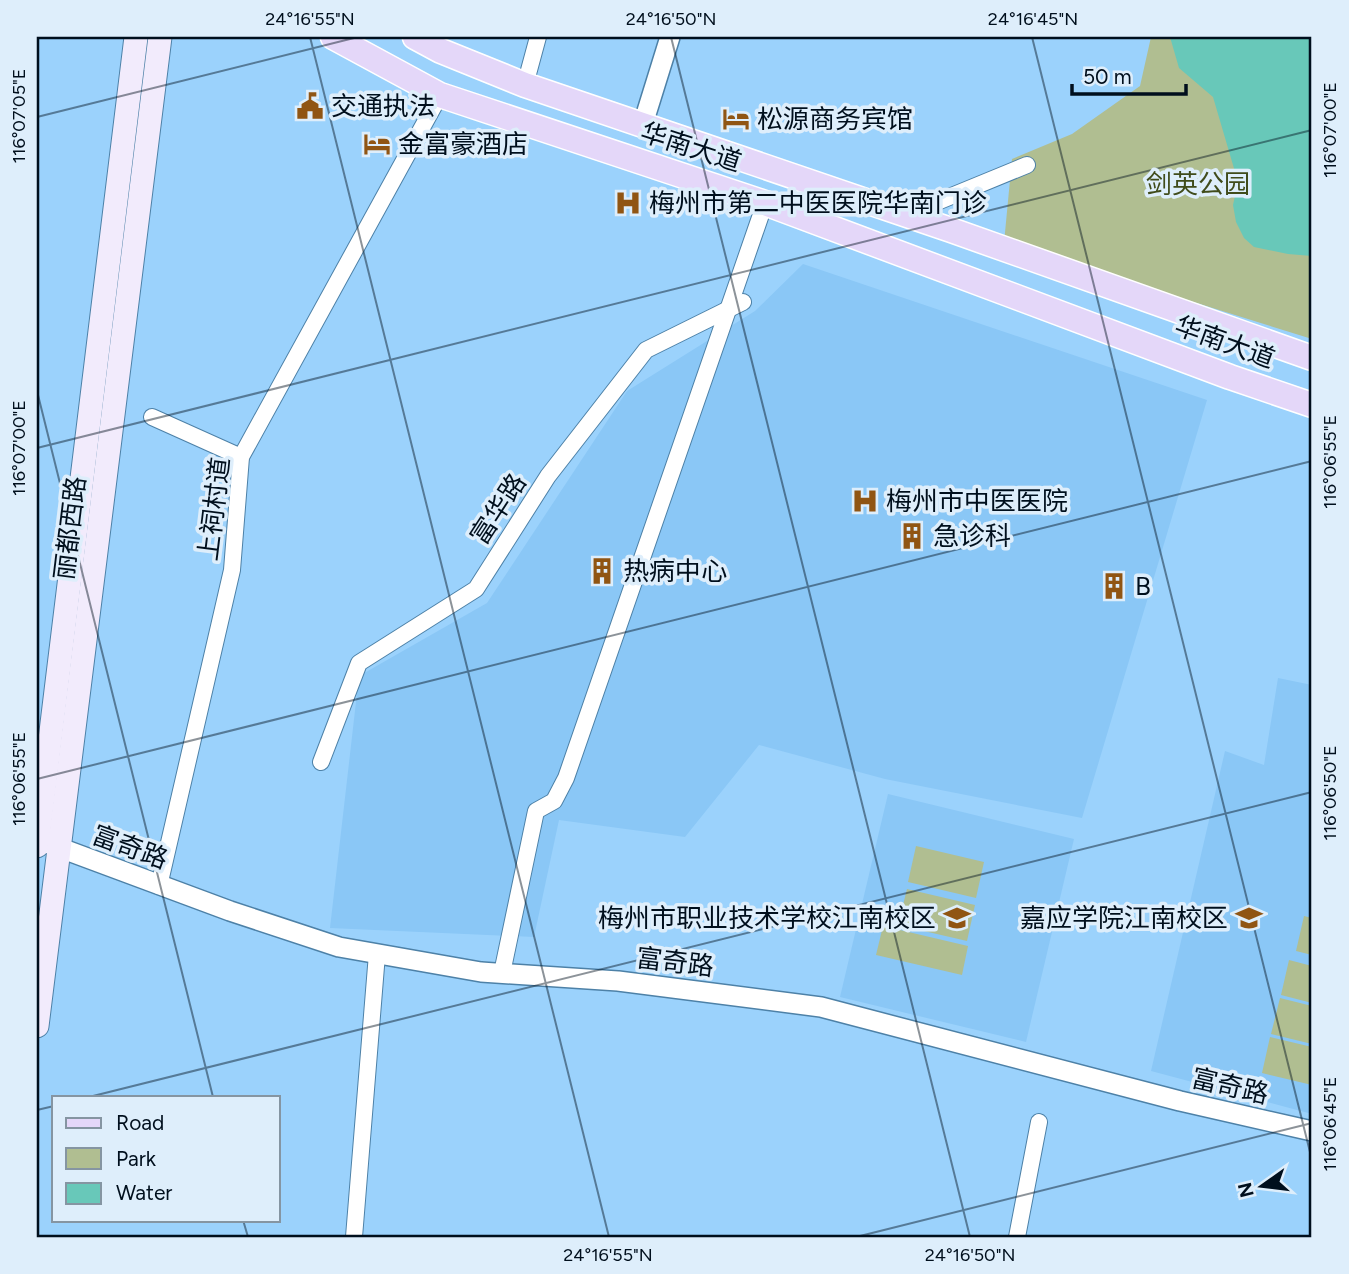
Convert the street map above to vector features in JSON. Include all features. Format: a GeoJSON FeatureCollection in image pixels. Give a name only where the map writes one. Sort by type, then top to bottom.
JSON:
{"type":"FeatureCollection","features":[{"type":"Feature","properties":{"kind":"main road","name":"丽都西路"},"geometry":{"type":"LineString","coordinates":[[48,848],[37,839],[136,37]]}},
{"type":"Feature","properties":{"kind":"main road","name":"丽都西路"},"geometry":{"type":"LineString","coordinates":[[37,1026],[48,848],[159,37]]}},
{"type":"Feature","properties":{"kind":"main road","name":"华南大道"},"geometry":{"type":"LineString","coordinates":[[333,37],[440,95],[765,203],[1230,377],[1312,405]]}},
{"type":"Feature","properties":{"kind":"main road","name":"华南大道"},"geometry":{"type":"LineString","coordinates":[[415,37],[441,51],[525,85],[870,202],[1312,358]]}},
{"type":"Feature","properties":{"kind":"main road"},"geometry":{"type":"LineString","coordinates":[[860,239],[870,202]]}},
{"type":"Feature","properties":{"kind":"street"},"geometry":{"type":"LineString","coordinates":[[525,85],[538,37]]}},
{"type":"Feature","properties":{"kind":"street"},"geometry":{"type":"LineString","coordinates":[[643,124],[670,37]]}},
{"type":"Feature","properties":{"kind":"street","name":"上祠村道"},"geometry":{"type":"LineString","coordinates":[[159,886],[232,570],[241,457],[440,95]]}},
{"type":"Feature","properties":{"kind":"street"},"geometry":{"type":"LineString","coordinates":[[910,216],[1027,165]]}},
{"type":"Feature","properties":{"kind":"street"},"geometry":{"type":"LineString","coordinates":[[502,973],[537,811],[554,802],[566,778],[765,203]]}},
{"type":"Feature","properties":{"kind":"street","name":"富华路"},"geometry":{"type":"LineString","coordinates":[[321,762],[359,663],[476,589],[548,476],[646,350],[743,302]]}},
{"type":"Feature","properties":{"kind":"street"},"geometry":{"type":"LineString","coordinates":[[152,417],[241,457]]}},
{"type":"Feature","properties":{"kind":"street","name":"富奇路"},"geometry":{"type":"LineString","coordinates":[[48,848],[339,947],[481,972],[618,981],[821,1007],[1180,1101],[1312,1131]]}},
{"type":"Feature","properties":{"kind":"street"},"geometry":{"type":"LineString","coordinates":[[354,1237],[377,954]]}},
{"type":"Feature","properties":{"kind":"street"},"geometry":{"type":"LineString","coordinates":[[1017,1237],[1039,1122]]}},
{"type":"Feature","properties":{"kind":"shaded area","name":"梅州市中医医院"},"geometry":{"type":"Polygon","coordinates":[[[803,264],[1207,400],[1082,818],[885,779],[759,745],[685,837],[559,820],[534,937],[330,928],[359,676],[487,603],[627,391],[755,311],[803,264]]]}},
{"type":"Feature","properties":{"kind":"shaded area","name":"嘉应学院江南校区"},"geometry":{"type":"Polygon","coordinates":[[[1278,678],[1312,685],[1312,1114],[1151,1071],[1225,751],[1264,765],[1278,678]]]}},
{"type":"Feature","properties":{"kind":"shaded area","name":"梅州市职业技术学校江南校区"},"geometry":{"type":"Polygon","coordinates":[[[888,794],[1074,839],[1026,1042],[840,997],[888,794]]]}},
{"type":"Feature","properties":{"kind":"green space","name":"剑英公园"},"geometry":{"type":"Polygon","coordinates":[[[1151,37],[1312,37],[1312,339],[1004,243],[1012,159],[1072,134],[1140,86],[1151,37]]]}},
{"type":"Feature","properties":{"kind":"green space"},"geometry":{"type":"Polygon","coordinates":[[[916,846],[984,862],[976,898],[908,882],[916,846]]]}},
{"type":"Feature","properties":{"kind":"green space"},"geometry":{"type":"Polygon","coordinates":[[[907,889],[975,905],[967,941],[898,925],[907,889]]]}},
{"type":"Feature","properties":{"kind":"green space"},"geometry":{"type":"Polygon","coordinates":[[[1304,916],[1312,918],[1312,955],[1296,951],[1304,916]]]}},
{"type":"Feature","properties":{"kind":"green space"},"geometry":{"type":"Polygon","coordinates":[[[883,926],[968,946],[962,975],[876,955],[883,926]]]}},
{"type":"Feature","properties":{"kind":"green space"},"geometry":{"type":"Polygon","coordinates":[[[1289,960],[1312,966],[1312,1003],[1281,995],[1289,960]]]}},
{"type":"Feature","properties":{"kind":"green space"},"geometry":{"type":"Polygon","coordinates":[[[1280,998],[1312,1006],[1312,1044],[1271,1034],[1280,998]]]}},
{"type":"Feature","properties":{"kind":"green space"},"geometry":{"type":"Polygon","coordinates":[[[1270,1037],[1312,1047],[1312,1085],[1262,1073],[1270,1037]]]}},
{"type":"Feature","properties":{"kind":"water"},"geometry":{"type":"Polygon","coordinates":[[[1170,37],[1312,37],[1312,256],[1254,247],[1244,238],[1236,222],[1233,205],[1238,182],[1213,97],[1179,68],[1170,37]]]}},
{"type":"Feature","properties":{"kind":"place","name":"交通执法"},"geometry":{"type":"Point","coordinates":[310,106]}},
{"type":"Feature","properties":{"kind":"place","name":"松源商务宾馆"},"geometry":{"type":"Point","coordinates":[736,119]}},
{"type":"Feature","properties":{"kind":"place","name":"金富豪酒店"},"geometry":{"type":"Point","coordinates":[377,144]}},
{"type":"Feature","properties":{"kind":"place","name":"梅州市第二中医医院华南门诊"},"geometry":{"type":"Point","coordinates":[628,203]}},
{"type":"Feature","properties":{"kind":"place","name":"梅州市中医医院"},"geometry":{"type":"Point","coordinates":[865,501]}},
{"type":"Feature","properties":{"kind":"place","name":"急诊科"},"geometry":{"type":"Point","coordinates":[912,536]}},
{"type":"Feature","properties":{"kind":"place","name":"热病中心"},"geometry":{"type":"Point","coordinates":[602,571]}},
{"type":"Feature","properties":{"kind":"place","name":"B"},"geometry":{"type":"Point","coordinates":[1114,586]}},
{"type":"Feature","properties":{"kind":"place","name":"梅州市职业技术学校江南校区"},"geometry":{"type":"Point","coordinates":[957,918]}},
{"type":"Feature","properties":{"kind":"place","name":"嘉应学院江南校区"},"geometry":{"type":"Point","coordinates":[1249,918]}}]}
